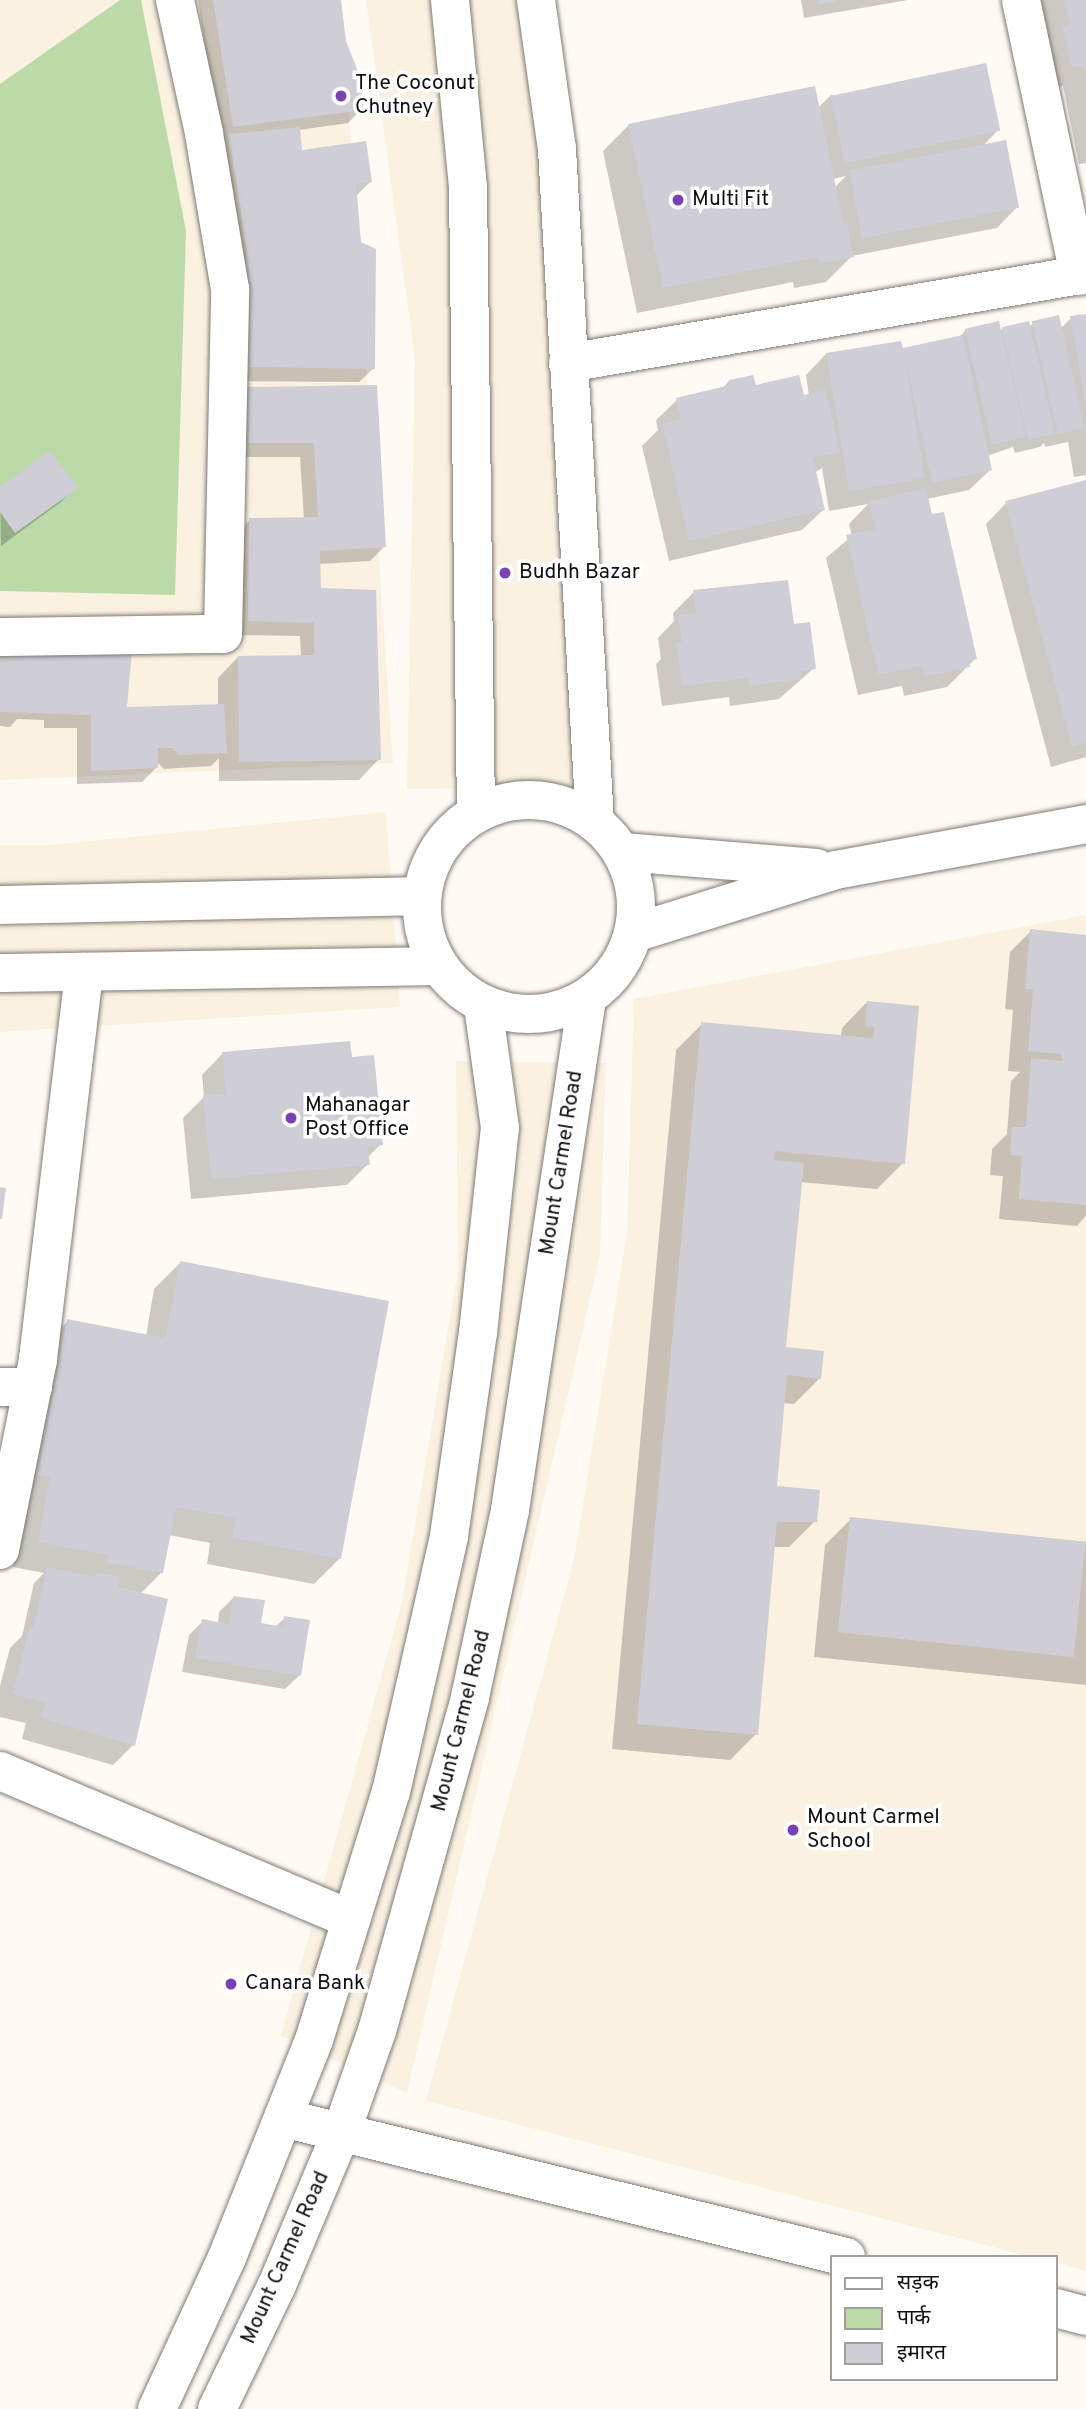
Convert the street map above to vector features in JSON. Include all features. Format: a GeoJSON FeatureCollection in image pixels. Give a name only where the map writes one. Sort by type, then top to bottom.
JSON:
{"type":"FeatureCollection","features":[{"type":"Feature","properties":{"kind":"street"},"geometry":{"type":"LineString","coordinates":[[0,637],[223,634],[230,289],[204,133],[175,0]]}},
{"type":"Feature","properties":{"kind":"street"},"geometry":{"type":"LineString","coordinates":[[450,0],[468,188],[476,812]]}},
{"type":"Feature","properties":{"kind":"street"},"geometry":{"type":"LineString","coordinates":[[536,0],[557,149],[595,822]]}},
{"type":"Feature","properties":{"kind":"street"},"geometry":{"type":"LineString","coordinates":[[568,363],[1082,275],[1021,0]]}},
{"type":"Feature","properties":{"kind":"street"},"geometry":{"type":"LineString","coordinates":[[515,800],[558,802],[595,822],[623,852],[636,894],[635,933],[617,971],[587,999],[536,1016],[504,1013],[483,1005],[438,966],[424,936],[420,896],[423,878],[438,846],[476,812],[515,800]]}},
{"type":"Feature","properties":{"kind":"street"},"geometry":{"type":"LineString","coordinates":[[635,933],[836,870],[1086,824]]}},
{"type":"Feature","properties":{"kind":"street"},"geometry":{"type":"LineString","coordinates":[[623,852],[836,870]]}},
{"type":"Feature","properties":{"kind":"street"},"geometry":{"type":"LineString","coordinates":[[0,905],[420,896]]}},
{"type":"Feature","properties":{"kind":"street"},"geometry":{"type":"LineString","coordinates":[[0,973],[438,966]]}},
{"type":"Feature","properties":{"kind":"street"},"geometry":{"type":"LineString","coordinates":[[0,1550],[16,1387],[84,972]]}},
{"type":"Feature","properties":{"kind":"street","name":"Mount Carmel Road"},"geometry":{"type":"LineString","coordinates":[[217,2409],[277,2285],[341,2133],[377,2031],[470,1697],[510,1510],[587,999]]}},
{"type":"Feature","properties":{"kind":"street"},"geometry":{"type":"LineString","coordinates":[[157,2409],[226,2260],[314,2040],[391,1792],[449,1536],[472,1374],[500,1128],[483,1005]]}},
{"type":"Feature","properties":{"kind":"street"},"geometry":{"type":"LineString","coordinates":[[0,1771],[351,1919]]}},
{"type":"Feature","properties":{"kind":"street"},"geometry":{"type":"LineString","coordinates":[[283,2118],[838,2255]]}},
{"type":"Feature","properties":{"kind":"street"},"geometry":{"type":"LineString","coordinates":[[1058,2309],[1086,2316]]}},
{"type":"Feature","properties":{"kind":"shaded area"},"geometry":{"type":"Polygon","coordinates":[[[0,0],[326,0],[346,74],[393,763],[0,780],[0,0]]]}},
{"type":"Feature","properties":{"kind":"shaded area","name":"Budhh Bazar"},"geometry":{"type":"Polygon","coordinates":[[[366,0],[544,0],[586,323],[610,787],[407,789],[415,359],[366,0]]]}},
{"type":"Feature","properties":{"kind":"shaded area"},"geometry":{"type":"Polygon","coordinates":[[[386,812],[400,1007],[0,1032],[0,845],[49,845],[386,812]]]}},
{"type":"Feature","properties":{"kind":"shaded area","name":"Mount Carmel School"},"geometry":{"type":"Polygon","coordinates":[[[1086,915],[1086,2271],[1058,2264],[1058,2255],[1024,2255],[426,2101],[574,1559],[627,1234],[634,999],[1086,915]]]}},
{"type":"Feature","properties":{"kind":"shaded area"},"geometry":{"type":"Polygon","coordinates":[[[456,1061],[606,1063],[600,1255],[407,2093],[281,2036],[402,1602],[458,1269],[456,1061]]]}},
{"type":"Feature","properties":{"kind":"green space"},"geometry":{"type":"Polygon","coordinates":[[[120,0],[141,0],[186,231],[175,595],[0,591],[0,84],[120,0]]]}},
{"type":"Feature","properties":{"kind":"building"},"geometry":{"type":"Polygon","coordinates":[[[213,0],[341,0],[346,41],[359,74],[364,110],[233,127],[213,0]]]}},
{"type":"Feature","properties":{"kind":"building"},"geometry":{"type":"Polygon","coordinates":[[[817,0],[837,0],[837,1],[818,5],[817,0]]]}},
{"type":"Feature","properties":{"kind":"building"},"geometry":{"type":"Polygon","coordinates":[[[1063,0],[1086,0],[1086,73],[1083,66],[1072,68],[1062,26],[1070,24],[1063,0]]]}},
{"type":"Feature","properties":{"kind":"building"},"geometry":{"type":"Polygon","coordinates":[[[986,63],[1000,130],[845,164],[830,96],[986,63]]]}},
{"type":"Feature","properties":{"kind":"building"},"geometry":{"type":"Polygon","coordinates":[[[815,86],[842,217],[844,224],[847,223],[854,257],[820,264],[818,257],[663,288],[628,124],[815,86]]]}},
{"type":"Feature","properties":{"kind":"building"},"geometry":{"type":"Polygon","coordinates":[[[300,127],[302,150],[366,141],[372,182],[356,184],[361,242],[376,249],[375,369],[247,367],[247,251],[229,134],[300,127]]]}},
{"type":"Feature","properties":{"kind":"building"},"geometry":{"type":"Polygon","coordinates":[[[1006,140],[1019,208],[862,238],[849,171],[1006,140]]]}},
{"type":"Feature","properties":{"kind":"building"},"geometry":{"type":"Polygon","coordinates":[[[1086,314],[1086,400],[1085,400],[1070,316],[1086,314]]]}},
{"type":"Feature","properties":{"kind":"building"},"geometry":{"type":"Polygon","coordinates":[[[1059,315],[1085,428],[1058,434],[1032,321],[1059,315]]]}},
{"type":"Feature","properties":{"kind":"building"},"geometry":{"type":"Polygon","coordinates":[[[999,321],[1026,437],[992,445],[965,329],[999,321]]]}},
{"type":"Feature","properties":{"kind":"building"},"geometry":{"type":"Polygon","coordinates":[[[1029,321],[1055,434],[1028,440],[1002,327],[1029,321]]]}},
{"type":"Feature","properties":{"kind":"building"},"geometry":{"type":"Polygon","coordinates":[[[963,335],[992,470],[932,483],[906,364],[925,478],[849,491],[826,353],[901,341],[903,348],[963,335]]]}},
{"type":"Feature","properties":{"kind":"building"},"geometry":{"type":"Polygon","coordinates":[[[753,375],[756,385],[799,375],[804,395],[826,390],[840,452],[813,458],[825,510],[689,541],[662,424],[681,419],[676,398],[730,385],[729,380],[753,375]]]}},
{"type":"Feature","properties":{"kind":"building"},"geometry":{"type":"Polygon","coordinates":[[[377,385],[386,547],[320,551],[321,588],[376,590],[381,760],[239,762],[238,656],[314,655],[314,623],[248,621],[249,518],[318,517],[314,443],[248,443],[246,387],[377,385]]]}},
{"type":"Feature","properties":{"kind":"building"},"geometry":{"type":"Polygon","coordinates":[[[50,451],[78,488],[15,533],[0,512],[0,487],[50,451]]]}},
{"type":"Feature","properties":{"kind":"building"},"geometry":{"type":"Polygon","coordinates":[[[1086,480],[1086,743],[1072,747],[1005,501],[1086,480]]]}},
{"type":"Feature","properties":{"kind":"building"},"geometry":{"type":"Polygon","coordinates":[[[926,488],[932,514],[944,512],[977,659],[968,661],[970,667],[925,677],[922,666],[878,675],[846,535],[875,529],[869,501],[926,488]]]}},
{"type":"Feature","properties":{"kind":"building"},"geometry":{"type":"Polygon","coordinates":[[[788,580],[794,624],[810,622],[816,669],[801,671],[802,679],[750,686],[749,678],[682,686],[676,642],[682,642],[678,615],[696,613],[693,590],[788,580]]]}},
{"type":"Feature","properties":{"kind":"building"},"geometry":{"type":"Polygon","coordinates":[[[132,650],[127,707],[224,704],[227,753],[178,755],[173,748],[158,748],[158,768],[91,771],[91,715],[0,712],[0,653],[132,650]]]}},
{"type":"Feature","properties":{"kind":"building"},"geometry":{"type":"Polygon","coordinates":[[[1030,929],[1086,935],[1086,1205],[1019,1199],[1022,1156],[1010,1155],[1012,1127],[1026,1127],[1031,1058],[1063,1061],[1061,1054],[1028,1051],[1033,990],[1025,989],[1030,929]]]}},
{"type":"Feature","properties":{"kind":"building"},"geometry":{"type":"Polygon","coordinates":[[[867,1001],[919,1006],[905,1164],[775,1151],[774,1160],[804,1163],[786,1347],[824,1351],[821,1379],[787,1375],[777,1486],[820,1490],[817,1522],[777,1522],[758,1735],[637,1724],[701,1022],[873,1038],[874,1027],[865,1026],[867,1001]]]}},
{"type":"Feature","properties":{"kind":"building"},"geometry":{"type":"Polygon","coordinates":[[[350,1041],[352,1057],[374,1055],[383,1145],[368,1147],[370,1165],[211,1179],[203,1095],[226,1094],[222,1052],[350,1041]]]}},
{"type":"Feature","properties":{"kind":"building"},"geometry":{"type":"Polygon","coordinates":[[[0,1187],[6,1188],[2,1219],[0,1219],[0,1187]]]}},
{"type":"Feature","properties":{"kind":"building"},"geometry":{"type":"Polygon","coordinates":[[[180,1261],[389,1301],[341,1559],[232,1538],[235,1518],[176,1507],[163,1573],[107,1563],[108,1555],[38,1542],[50,1477],[38,1475],[67,1319],[165,1338],[180,1261]]]}},
{"type":"Feature","properties":{"kind":"building"},"geometry":{"type":"Polygon","coordinates":[[[850,1517],[1086,1542],[1074,1657],[838,1632],[850,1517]]]}},
{"type":"Feature","properties":{"kind":"building"},"geometry":{"type":"Polygon","coordinates":[[[47,1567],[96,1577],[97,1572],[120,1577],[118,1587],[168,1599],[135,1746],[41,1718],[45,1703],[12,1694],[30,1626],[33,1629],[47,1567]]]}},
{"type":"Feature","properties":{"kind":"building"},"geometry":{"type":"Polygon","coordinates":[[[233,1596],[265,1600],[261,1623],[283,1627],[284,1616],[310,1620],[301,1676],[195,1658],[202,1619],[229,1624],[233,1596]]]}},
{"type":"Feature","properties":{"kind":"place","name":"The Coconut Chutney"},"geometry":{"type":"Point","coordinates":[341,96]}},
{"type":"Feature","properties":{"kind":"place","name":"Multi Fit"},"geometry":{"type":"Point","coordinates":[678,200]}},
{"type":"Feature","properties":{"kind":"place","name":"Budhh Bazar"},"geometry":{"type":"Point","coordinates":[505,573]}},
{"type":"Feature","properties":{"kind":"place","name":"Mahanagar Post Office"},"geometry":{"type":"Point","coordinates":[291,1118]}},
{"type":"Feature","properties":{"kind":"place","name":"Mount Carmel School"},"geometry":{"type":"Point","coordinates":[793,1830]}},
{"type":"Feature","properties":{"kind":"place","name":"Canara Bank"},"geometry":{"type":"Point","coordinates":[231,1984]}}]}
